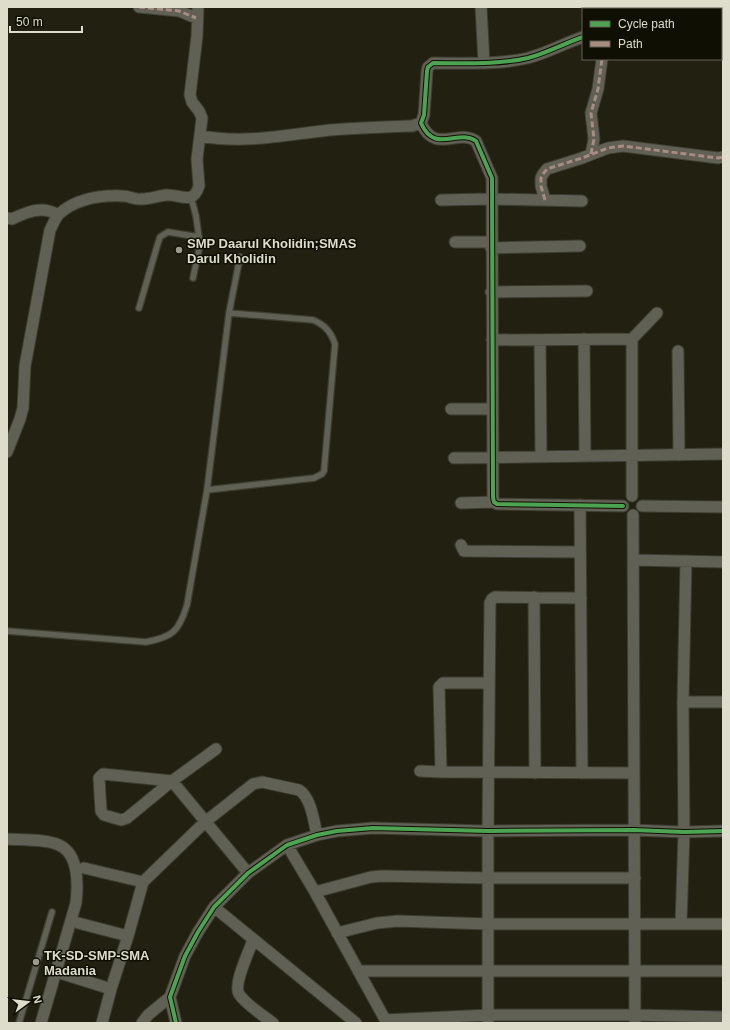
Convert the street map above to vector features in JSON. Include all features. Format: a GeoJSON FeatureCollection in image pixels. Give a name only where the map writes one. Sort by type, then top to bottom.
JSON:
{"type":"FeatureCollection","features":[{"type":"Feature","properties":{"kind":"street"},"geometry":{"type":"LineString","coordinates":[[7,452],[23,408],[25,366],[50,230],[58,215],[75,204],[88,199],[110,196],[125,196],[141,199],[167,195],[184,198],[191,197],[196,194],[199,186],[197,159],[202,118],[196,106],[192,102],[190,95],[197,36],[197,13],[139,7]]}},
{"type":"Feature","properties":{"kind":"street"},"geometry":{"type":"LineString","coordinates":[[481,7],[484,63]]}},
{"type":"Feature","properties":{"kind":"street"},"geometry":{"type":"LineString","coordinates":[[494,502],[492,457],[492,178],[476,141],[468,138],[436,138],[429,136],[424,131],[421,123],[424,115],[427,70],[433,63],[484,63],[527,58],[542,54],[582,37]]}},
{"type":"Feature","properties":{"kind":"street"},"geometry":{"type":"LineString","coordinates":[[591,154],[594,139],[591,113],[598,89],[602,60]]}},
{"type":"Feature","properties":{"kind":"street"},"geometry":{"type":"LineString","coordinates":[[200,136],[235,140],[257,139],[331,130],[412,126],[421,123]]}},
{"type":"Feature","properties":{"kind":"street"},"geometry":{"type":"LineString","coordinates":[[545,200],[541,186],[541,178],[548,169],[608,148],[623,146],[718,158],[723,157]]}},
{"type":"Feature","properties":{"kind":"street"},"geometry":{"type":"LineString","coordinates":[[441,200],[582,201]]}},
{"type":"Feature","properties":{"kind":"street"},"geometry":{"type":"LineString","coordinates":[[7,218],[12,219],[25,213],[39,210],[48,210],[58,215]]}},
{"type":"Feature","properties":{"kind":"street"},"geometry":{"type":"LineString","coordinates":[[455,242],[491,245],[580,246]]}},
{"type":"Feature","properties":{"kind":"street"},"geometry":{"type":"LineString","coordinates":[[492,292],[587,292]]}},
{"type":"Feature","properties":{"kind":"street"},"geometry":{"type":"LineString","coordinates":[[632,496],[632,339],[657,313]]}},
{"type":"Feature","properties":{"kind":"street"},"geometry":{"type":"LineString","coordinates":[[584,339],[585,456]]}},
{"type":"Feature","properties":{"kind":"street"},"geometry":{"type":"LineString","coordinates":[[492,340],[632,339]]}},
{"type":"Feature","properties":{"kind":"street"},"geometry":{"type":"LineString","coordinates":[[540,340],[541,456]]}},
{"type":"Feature","properties":{"kind":"street"},"geometry":{"type":"LineString","coordinates":[[678,351],[680,455]]}},
{"type":"Feature","properties":{"kind":"street"},"geometry":{"type":"LineString","coordinates":[[451,408],[492,410]]}},
{"type":"Feature","properties":{"kind":"street"},"geometry":{"type":"LineString","coordinates":[[454,458],[723,454]]}},
{"type":"Feature","properties":{"kind":"street"},"geometry":{"type":"LineString","coordinates":[[632,496],[639,499],[642,506],[639,512],[633,515],[626,512],[623,506],[626,499],[632,496]]}},
{"type":"Feature","properties":{"kind":"street"},"geometry":{"type":"LineString","coordinates":[[461,503],[494,502],[497,504],[623,506]]}},
{"type":"Feature","properties":{"kind":"street"},"geometry":{"type":"LineString","coordinates":[[580,505],[582,773]]}},
{"type":"Feature","properties":{"kind":"street"},"geometry":{"type":"LineString","coordinates":[[642,506],[723,507]]}},
{"type":"Feature","properties":{"kind":"street"},"geometry":{"type":"LineString","coordinates":[[633,515],[635,1019]]}},
{"type":"Feature","properties":{"kind":"street"},"geometry":{"type":"LineString","coordinates":[[461,545],[464,551],[580,552]]}},
{"type":"Feature","properties":{"kind":"street"},"geometry":{"type":"LineString","coordinates":[[634,560],[723,562]]}},
{"type":"Feature","properties":{"kind":"street"},"geometry":{"type":"LineString","coordinates":[[681,924],[684,832],[683,702],[686,561]]}},
{"type":"Feature","properties":{"kind":"street"},"geometry":{"type":"LineString","coordinates":[[488,1019],[490,603],[495,597],[581,598]]}},
{"type":"Feature","properties":{"kind":"street"},"geometry":{"type":"LineString","coordinates":[[534,597],[536,773]]}},
{"type":"Feature","properties":{"kind":"street"},"geometry":{"type":"LineString","coordinates":[[441,772],[440,684],[489,682]]}},
{"type":"Feature","properties":{"kind":"street"},"geometry":{"type":"LineString","coordinates":[[683,702],[723,702]]}},
{"type":"Feature","properties":{"kind":"street"},"geometry":{"type":"LineString","coordinates":[[216,749],[172,781],[126,818],[121,820],[102,814],[99,778],[103,774],[172,781],[248,873]]}},
{"type":"Feature","properties":{"kind":"street"},"geometry":{"type":"LineString","coordinates":[[420,771],[489,773],[634,773]]}},
{"type":"Feature","properties":{"kind":"street"},"geometry":{"type":"LineString","coordinates":[[102,1023],[143,882],[205,822],[253,784],[262,782],[303,792],[308,799],[318,835]]}},
{"type":"Feature","properties":{"kind":"street"},"geometry":{"type":"LineString","coordinates":[[142,1023],[148,1015],[170,997],[185,956],[214,907],[248,873],[287,845],[318,835],[337,831],[373,828],[488,831],[723,831]]}},
{"type":"Feature","properties":{"kind":"street"},"geometry":{"type":"LineString","coordinates":[[7,839],[51,842],[60,845],[71,857],[76,877],[76,903],[41,1023]]}},
{"type":"Feature","properties":{"kind":"street"},"geometry":{"type":"LineString","coordinates":[[287,845],[315,892],[386,1021],[723,1017]]}},
{"type":"Feature","properties":{"kind":"street"},"geometry":{"type":"LineString","coordinates":[[84,868],[143,882]]}},
{"type":"Feature","properties":{"kind":"street"},"geometry":{"type":"LineString","coordinates":[[315,892],[371,877],[382,876],[635,878]]}},
{"type":"Feature","properties":{"kind":"street"},"geometry":{"type":"LineString","coordinates":[[214,907],[356,1023]]}},
{"type":"Feature","properties":{"kind":"street"},"geometry":{"type":"LineString","coordinates":[[337,933],[387,922],[488,924],[723,924]]}},
{"type":"Feature","properties":{"kind":"street"},"geometry":{"type":"LineString","coordinates":[[78,923],[128,936]]}},
{"type":"Feature","properties":{"kind":"street"},"geometry":{"type":"LineString","coordinates":[[253,940],[237,984],[238,992],[243,1000],[273,1023]]}},
{"type":"Feature","properties":{"kind":"street"},"geometry":{"type":"LineString","coordinates":[[358,971],[723,970]]}},
{"type":"Feature","properties":{"kind":"street"},"geometry":{"type":"LineString","coordinates":[[63,974],[111,989]]}},
{"type":"Feature","properties":{"kind":"street"},"geometry":{"type":"LineString","coordinates":[[170,997],[176,1023]]}},
{"type":"Feature","properties":{"kind":"lane"},"geometry":{"type":"LineString","coordinates":[[191,197],[199,237],[199,251],[193,278]]}},
{"type":"Feature","properties":{"kind":"lane"},"geometry":{"type":"LineString","coordinates":[[139,308],[148,273],[160,237],[168,232],[199,237]]}},
{"type":"Feature","properties":{"kind":"lane"},"geometry":{"type":"LineString","coordinates":[[7,631],[146,642],[161,639],[172,633],[182,621],[187,605],[206,490],[229,313],[240,257]]}},
{"type":"Feature","properties":{"kind":"lane"},"geometry":{"type":"LineString","coordinates":[[206,490],[314,478],[322,474],[324,471],[335,344],[332,335],[321,323],[313,320],[229,313]]}},
{"type":"Feature","properties":{"kind":"lane"},"geometry":{"type":"LineString","coordinates":[[19,1023],[52,912]]}},
{"type":"Feature","properties":{"kind":"marked path"},"geometry":{"type":"LineString","coordinates":[[139,7],[179,11],[196,18]]}},
{"type":"Feature","properties":{"kind":"marked path"},"geometry":{"type":"LineString","coordinates":[[591,154],[594,139],[591,113],[598,89],[602,60]]}},
{"type":"Feature","properties":{"kind":"marked path"},"geometry":{"type":"LineString","coordinates":[[545,200],[541,186],[541,178],[547,169],[608,148],[623,146],[718,158],[723,157]]}},
{"type":"Feature","properties":{"kind":"cycle path"},"geometry":{"type":"LineString","coordinates":[[582,37],[535,56],[505,62],[433,63],[428,67],[427,71],[424,115],[421,123],[427,132],[433,137],[440,139],[462,137],[476,141],[492,178],[494,502],[497,504],[623,506]]}},
{"type":"Feature","properties":{"kind":"cycle path"},"geometry":{"type":"LineString","coordinates":[[176,1023],[170,997],[185,956],[198,932],[214,907],[248,873],[287,845],[317,835],[337,831],[373,828],[488,831],[723,831]]}},
{"type":"Feature","properties":{"kind":"place","name":"SMP Daarul Kholidin;SMAS Darul Kholidin"},"geometry":{"type":"Point","coordinates":[179,250]}},
{"type":"Feature","properties":{"kind":"place","name":"TK-SD-SMP-SMA Madania"},"geometry":{"type":"Point","coordinates":[36,962]}}]}
